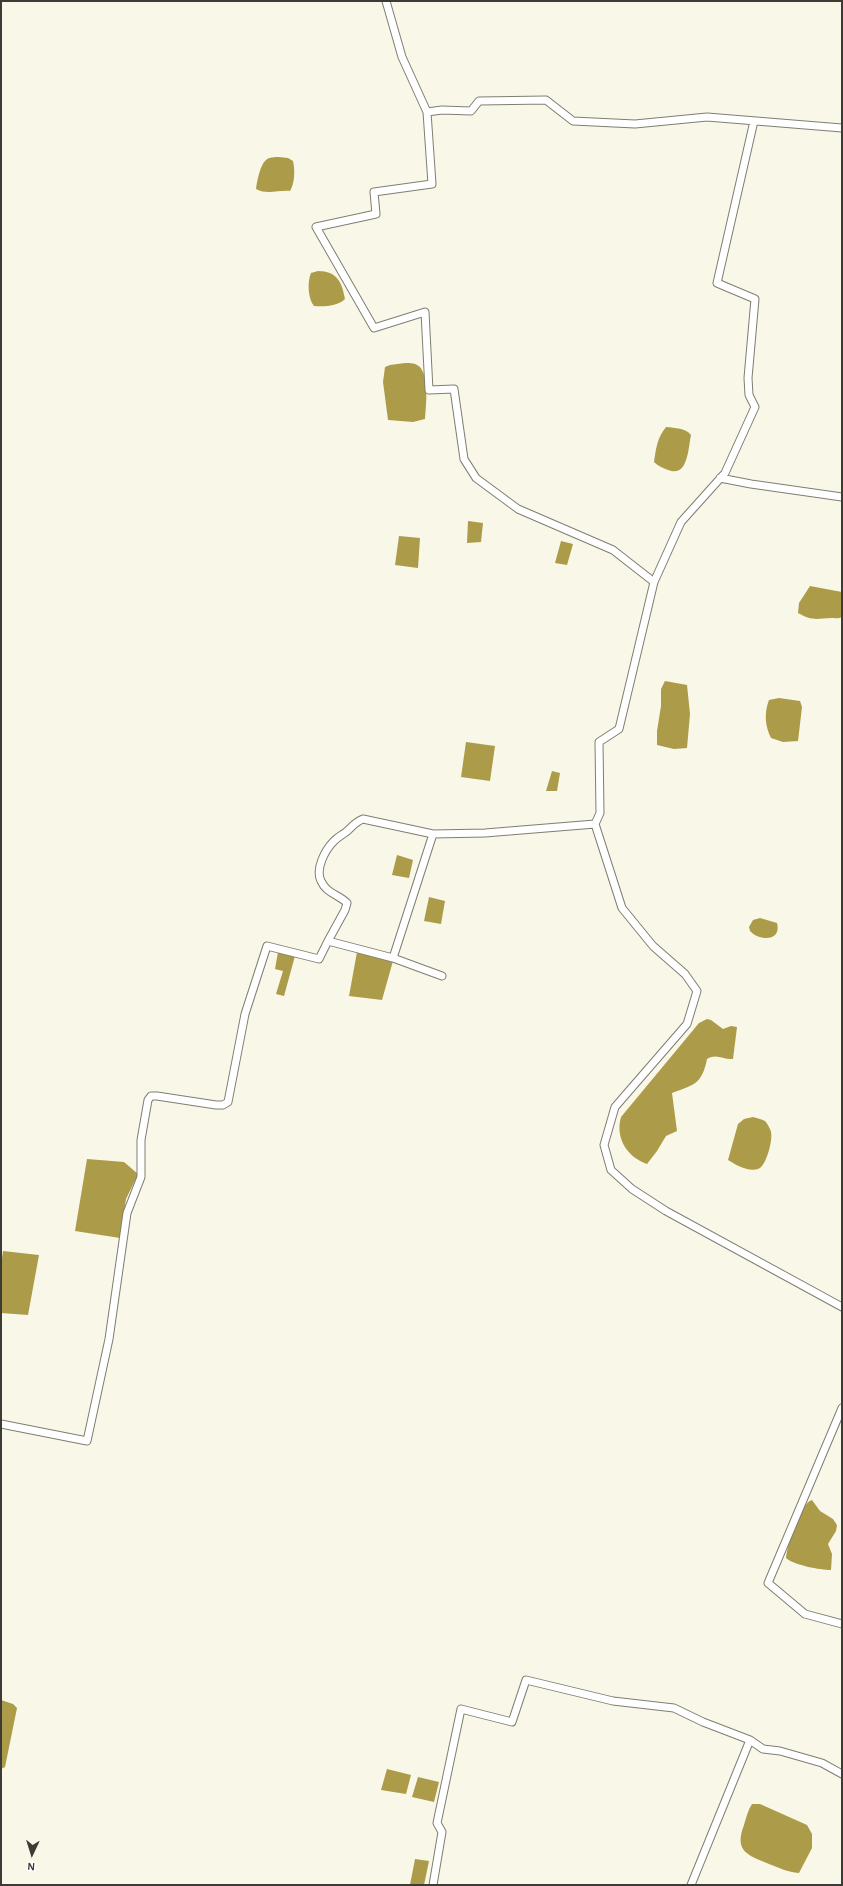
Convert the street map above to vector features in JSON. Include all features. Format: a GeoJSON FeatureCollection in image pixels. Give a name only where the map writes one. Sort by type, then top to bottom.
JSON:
{"type":"FeatureCollection","features":[{"type":"Feature","properties":{"kind":"street"},"geometry":{"type":"LineString","coordinates":[[386,1],[402,57],[427,112],[432,184],[374,192],[376,214],[316,227],[374,328],[425,312],[429,390],[454,389],[464,459],[476,478],[518,509],[613,550],[654,582]]}},
{"type":"Feature","properties":{"kind":"street"},"geometry":{"type":"LineString","coordinates":[[427,112],[442,110],[471,111],[479,101],[546,100],[573,121],[635,124],[707,117],[842,128]]}},
{"type":"Feature","properties":{"kind":"street"},"geometry":{"type":"LineString","coordinates":[[754,121],[717,283],[755,299],[748,378],[749,396],[755,407],[725,473],[681,522],[654,582],[619,729],[599,742],[600,813],[595,824],[622,908],[653,946],[685,974],[697,991],[687,1024],[615,1107],[604,1145],[611,1170],[632,1189],[666,1211],[842,1306]]}},
{"type":"Feature","properties":{"kind":"street"},"geometry":{"type":"LineString","coordinates":[[720,478],[842,497]]}},
{"type":"Feature","properties":{"kind":"street"},"geometry":{"type":"LineString","coordinates":[[1,1424],[87,1441],[109,1339],[127,1213],[141,1178],[141,1140],[148,1100],[151,1096],[157,1096],[216,1105],[223,1105],[228,1102],[245,1014],[267,946],[319,959],[345,910],[347,903],[331,894],[321,881],[319,870],[324,855],[333,842],[347,832],[356,822],[364,819],[433,834],[485,833],[595,824]]}},
{"type":"Feature","properties":{"kind":"street"},"geometry":{"type":"LineString","coordinates":[[393,958],[433,834]]}},
{"type":"Feature","properties":{"kind":"street"},"geometry":{"type":"LineString","coordinates":[[328,941],[393,958],[442,976]]}},
{"type":"Feature","properties":{"kind":"street"},"geometry":{"type":"LineString","coordinates":[[842,1408],[768,1583],[805,1614],[842,1624]]}},
{"type":"Feature","properties":{"kind":"street"},"geometry":{"type":"LineString","coordinates":[[433,1885],[442,1832],[437,1823],[461,1709],[512,1722],[526,1680],[613,1700],[674,1708],[703,1722],[750,1740],[764,1749],[780,1751],[822,1763],[842,1774]]}},
{"type":"Feature","properties":{"kind":"street"},"geometry":{"type":"LineString","coordinates":[[691,1885],[750,1740]]}},
{"type":"Feature","properties":{"kind":"shaded area"},"geometry":{"type":"Polygon","coordinates":[[[272,157],[288,158],[293,161],[294,176],[290,191],[264,192],[256,189],[259,173],[264,162],[272,157]]]}},
{"type":"Feature","properties":{"kind":"shaded area"},"geometry":{"type":"Polygon","coordinates":[[[318,271],[330,273],[338,279],[345,299],[331,306],[314,306],[309,295],[309,281],[311,273],[318,271]]]}},
{"type":"Feature","properties":{"kind":"shaded area"},"geometry":{"type":"Polygon","coordinates":[[[405,363],[416,364],[424,374],[426,382],[425,419],[413,422],[388,420],[383,382],[385,367],[405,363]]]}},
{"type":"Feature","properties":{"kind":"shaded area"},"geometry":{"type":"Polygon","coordinates":[[[666,427],[677,428],[691,435],[686,461],[680,470],[668,470],[662,468],[654,462],[659,439],[666,427]]]}},
{"type":"Feature","properties":{"kind":"shaded area"},"geometry":{"type":"Polygon","coordinates":[[[468,521],[483,523],[481,542],[467,543],[468,521]]]}},
{"type":"Feature","properties":{"kind":"shaded area"},"geometry":{"type":"Polygon","coordinates":[[[399,536],[420,538],[418,568],[395,565],[399,536]]]}},
{"type":"Feature","properties":{"kind":"shaded area"},"geometry":{"type":"Polygon","coordinates":[[[561,541],[573,544],[567,565],[555,563],[561,541]]]}},
{"type":"Feature","properties":{"kind":"shaded area"},"geometry":{"type":"Polygon","coordinates":[[[810,586],[842,592],[842,617],[815,619],[808,618],[798,613],[799,603],[810,586]]]}},
{"type":"Feature","properties":{"kind":"shaded area"},"geometry":{"type":"Polygon","coordinates":[[[665,681],[687,685],[690,714],[687,748],[674,749],[657,745],[657,731],[661,706],[661,689],[665,681]]]}},
{"type":"Feature","properties":{"kind":"shaded area"},"geometry":{"type":"Polygon","coordinates":[[[779,698],[800,701],[802,707],[798,741],[783,742],[771,738],[766,724],[767,705],[769,700],[779,698]]]}},
{"type":"Feature","properties":{"kind":"shaded area"},"geometry":{"type":"Polygon","coordinates":[[[466,742],[495,746],[490,781],[461,777],[466,742]]]}},
{"type":"Feature","properties":{"kind":"shaded area"},"geometry":{"type":"Polygon","coordinates":[[[552,771],[560,773],[557,791],[546,791],[552,771]]]}},
{"type":"Feature","properties":{"kind":"shaded area"},"geometry":{"type":"Polygon","coordinates":[[[397,855],[413,860],[409,878],[392,875],[397,855]]]}},
{"type":"Feature","properties":{"kind":"shaded area"},"geometry":{"type":"Polygon","coordinates":[[[429,897],[445,901],[441,924],[424,921],[429,897]]]}},
{"type":"Feature","properties":{"kind":"shaded area"},"geometry":{"type":"Polygon","coordinates":[[[760,918],[777,923],[778,929],[773,937],[759,937],[750,931],[749,927],[753,920],[760,918]]]}},
{"type":"Feature","properties":{"kind":"shaded area"},"geometry":{"type":"Polygon","coordinates":[[[278,952],[295,956],[284,996],[276,994],[283,971],[275,969],[278,952]]]}},
{"type":"Feature","properties":{"kind":"shaded area"},"geometry":{"type":"Polygon","coordinates":[[[357,952],[393,961],[382,1000],[349,996],[357,952]]]}},
{"type":"Feature","properties":{"kind":"shaded area"},"geometry":{"type":"Polygon","coordinates":[[[707,1019],[711,1020],[723,1029],[731,1026],[737,1027],[733,1059],[711,1057],[707,1059],[700,1079],[686,1088],[672,1093],[677,1131],[666,1136],[647,1164],[640,1161],[628,1152],[624,1146],[620,1132],[621,1117],[699,1023],[707,1019]]]}},
{"type":"Feature","properties":{"kind":"shaded area"},"geometry":{"type":"Polygon","coordinates":[[[753,1117],[765,1121],[770,1130],[771,1136],[770,1147],[764,1164],[758,1169],[750,1170],[742,1168],[728,1160],[738,1124],[744,1119],[753,1117]]]}},
{"type":"Feature","properties":{"kind":"shaded area"},"geometry":{"type":"Polygon","coordinates":[[[87,1159],[124,1162],[138,1174],[126,1199],[120,1238],[75,1231],[87,1159]]]}},
{"type":"Feature","properties":{"kind":"shaded area"},"geometry":{"type":"Polygon","coordinates":[[[3,1251],[39,1255],[28,1315],[1,1313],[1,1265],[3,1251]]]}},
{"type":"Feature","properties":{"kind":"shaded area"},"geometry":{"type":"Polygon","coordinates":[[[812,1500],[820,1511],[833,1519],[837,1525],[836,1531],[828,1544],[832,1554],[831,1570],[801,1565],[786,1558],[789,1544],[799,1517],[807,1503],[812,1500]]]}},
{"type":"Feature","properties":{"kind":"shaded area"},"geometry":{"type":"Polygon","coordinates":[[[1,1700],[13,1704],[17,1708],[5,1767],[1,1769],[1,1700]]]}},
{"type":"Feature","properties":{"kind":"shaded area"},"geometry":{"type":"Polygon","coordinates":[[[387,1769],[411,1775],[406,1794],[381,1790],[387,1769]]]}},
{"type":"Feature","properties":{"kind":"shaded area"},"geometry":{"type":"Polygon","coordinates":[[[418,1777],[439,1782],[434,1802],[412,1797],[418,1777]]]}},
{"type":"Feature","properties":{"kind":"shaded area"},"geometry":{"type":"Polygon","coordinates":[[[752,1804],[760,1804],[807,1825],[812,1834],[812,1848],[799,1873],[787,1871],[754,1858],[744,1851],[741,1841],[741,1834],[747,1814],[752,1804]]]}},
{"type":"Feature","properties":{"kind":"shaded area"},"geometry":{"type":"Polygon","coordinates":[[[415,1859],[429,1861],[424,1885],[410,1885],[415,1859]]]}}]}
